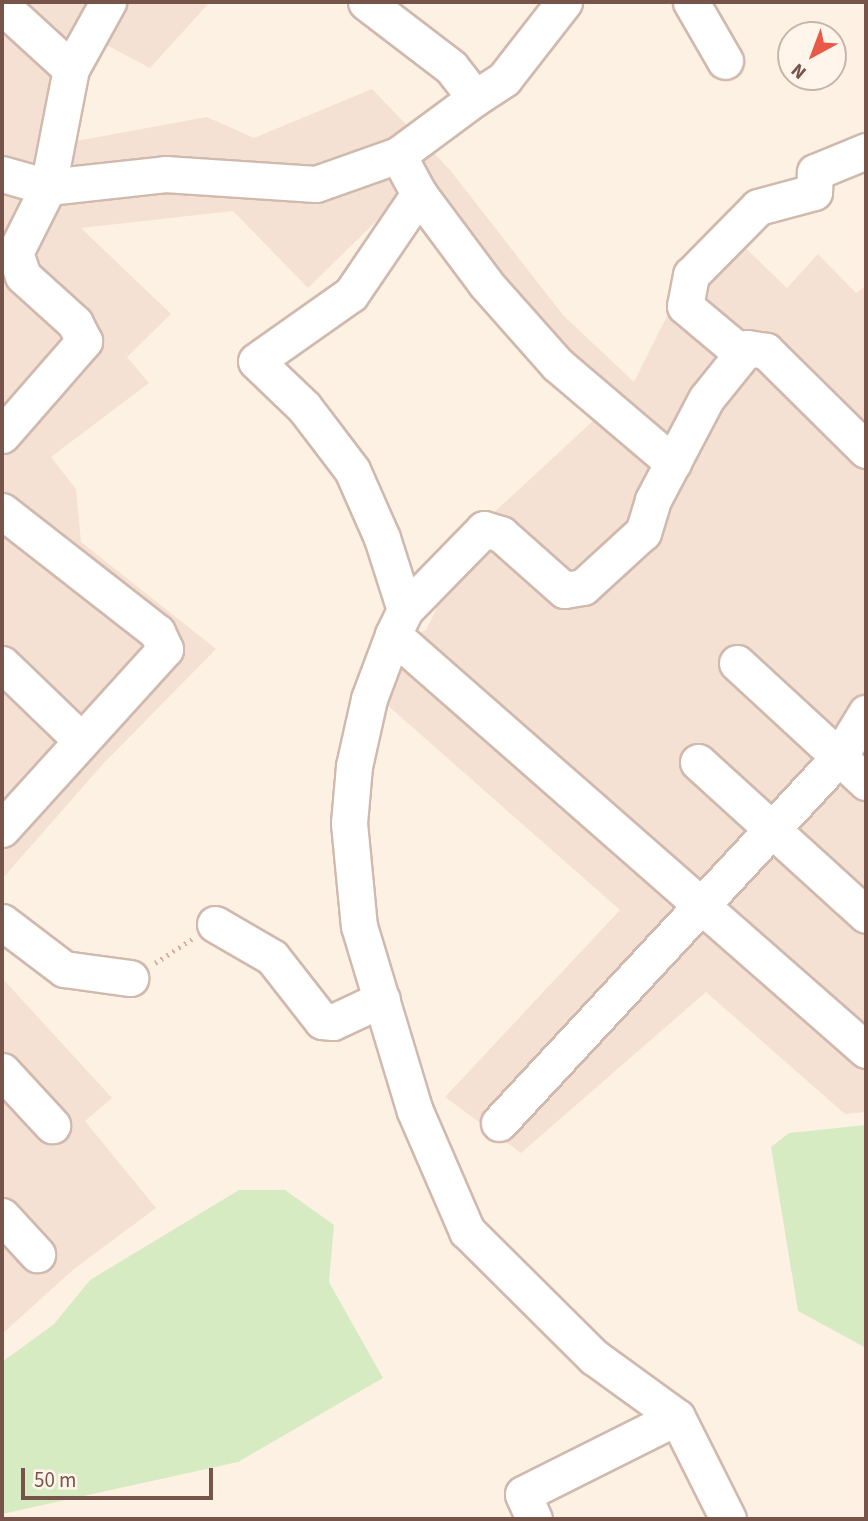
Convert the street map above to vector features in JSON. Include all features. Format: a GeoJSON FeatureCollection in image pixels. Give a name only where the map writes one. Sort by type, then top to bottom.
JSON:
{"type":"FeatureCollection","features":[{"type":"Feature","properties":{"kind":"street"},"geometry":{"type":"LineString","coordinates":[[9,411],[84,341],[75,323],[16,265],[18,240],[48,187],[71,69],[108,2]]}},
{"type":"Feature","properties":{"kind":"street"},"geometry":{"type":"LineString","coordinates":[[366,2],[451,67],[475,98]]}},
{"type":"Feature","properties":{"kind":"street"},"geometry":{"type":"LineString","coordinates":[[2,174],[48,187],[165,174],[316,184],[398,155],[504,79],[564,2]]}},
{"type":"Feature","properties":{"kind":"street"},"geometry":{"type":"LineString","coordinates":[[691,2],[725,61]]}},
{"type":"Feature","properties":{"kind":"street"},"geometry":{"type":"LineString","coordinates":[[2,6],[71,69]]}},
{"type":"Feature","properties":{"kind":"street"},"geometry":{"type":"LineString","coordinates":[[741,353],[685,306],[691,275],[758,207],[814,192],[815,172],[866,151]]}},
{"type":"Feature","properties":{"kind":"street"},"geometry":{"type":"LineString","coordinates":[[398,155],[419,194],[486,284],[558,365],[673,463]]}},
{"type":"Feature","properties":{"kind":"street"},"geometry":{"type":"LineString","coordinates":[[419,194],[351,294],[256,361],[304,407],[352,470],[382,538],[399,623],[699,904],[866,1049]]}},
{"type":"Feature","properties":{"kind":"street"},"geometry":{"type":"LineString","coordinates":[[728,1519],[677,1417],[594,1357],[467,1231],[415,1111],[359,926],[349,823],[354,766],[369,699],[399,623],[484,529],[501,534],[564,590],[583,587],[643,532],[673,463],[706,399],[747,348],[766,351],[866,450]]}},
{"type":"Feature","properties":{"kind":"street"},"geometry":{"type":"LineString","coordinates":[[2,511],[164,639],[161,657],[7,813]]}},
{"type":"Feature","properties":{"kind":"street"},"geometry":{"type":"LineString","coordinates":[[737,663],[866,782]]}},
{"type":"Feature","properties":{"kind":"street"},"geometry":{"type":"LineString","coordinates":[[2,664],[81,740]]}},
{"type":"Feature","properties":{"kind":"street"},"geometry":{"type":"LineString","coordinates":[[499,1123],[699,904],[839,757],[866,713]]}},
{"type":"Feature","properties":{"kind":"street"},"geometry":{"type":"LineString","coordinates":[[698,762],[866,915]]}},
{"type":"Feature","properties":{"kind":"street"},"geometry":{"type":"LineString","coordinates":[[2,922],[64,970],[130,978]]}},
{"type":"Feature","properties":{"kind":"street"},"geometry":{"type":"LineString","coordinates":[[215,924],[272,957],[322,1021],[333,1022],[382,999]]}},
{"type":"Feature","properties":{"kind":"street"},"geometry":{"type":"LineString","coordinates":[[2,1071],[52,1125]]}},
{"type":"Feature","properties":{"kind":"street"},"geometry":{"type":"LineString","coordinates":[[2,1216],[37,1254]]}},
{"type":"Feature","properties":{"kind":"street"},"geometry":{"type":"LineString","coordinates":[[534,1519],[523,1494],[677,1417]]}},
{"type":"Feature","properties":{"kind":"path"},"geometry":{"type":"LineString","coordinates":[[130,978],[215,924]]}},
{"type":"Feature","properties":{"kind":"shaded area"},"geometry":{"type":"Polygon","coordinates":[[[2,2],[210,2],[150,68],[97,40],[76,141],[207,117],[254,138],[372,89],[450,170],[563,315],[634,382],[681,288],[732,235],[787,288],[818,254],[856,293],[866,286],[866,1112],[845,1114],[706,992],[521,1153],[445,1097],[620,910],[369,689],[390,644],[426,630],[476,529],[595,419],[402,196],[308,288],[233,211],[81,228],[171,314],[127,357],[149,383],[51,457],[76,489],[81,542],[216,649],[103,764],[2,879],[2,2]]]}},
{"type":"Feature","properties":{"kind":"shaded area"},"geometry":{"type":"Polygon","coordinates":[[[2,978],[112,1098],[85,1121],[156,1208],[74,1269],[2,1334],[2,978]]]}},
{"type":"Feature","properties":{"kind":"green space"},"geometry":{"type":"Polygon","coordinates":[[[866,1125],[866,1348],[798,1311],[771,1147],[789,1133],[866,1125]]]}},
{"type":"Feature","properties":{"kind":"green space"},"geometry":{"type":"Polygon","coordinates":[[[239,1190],[285,1190],[334,1225],[329,1282],[383,1378],[238,1462],[2,1514],[2,1362],[54,1324],[90,1280],[239,1190]]]}}]}
